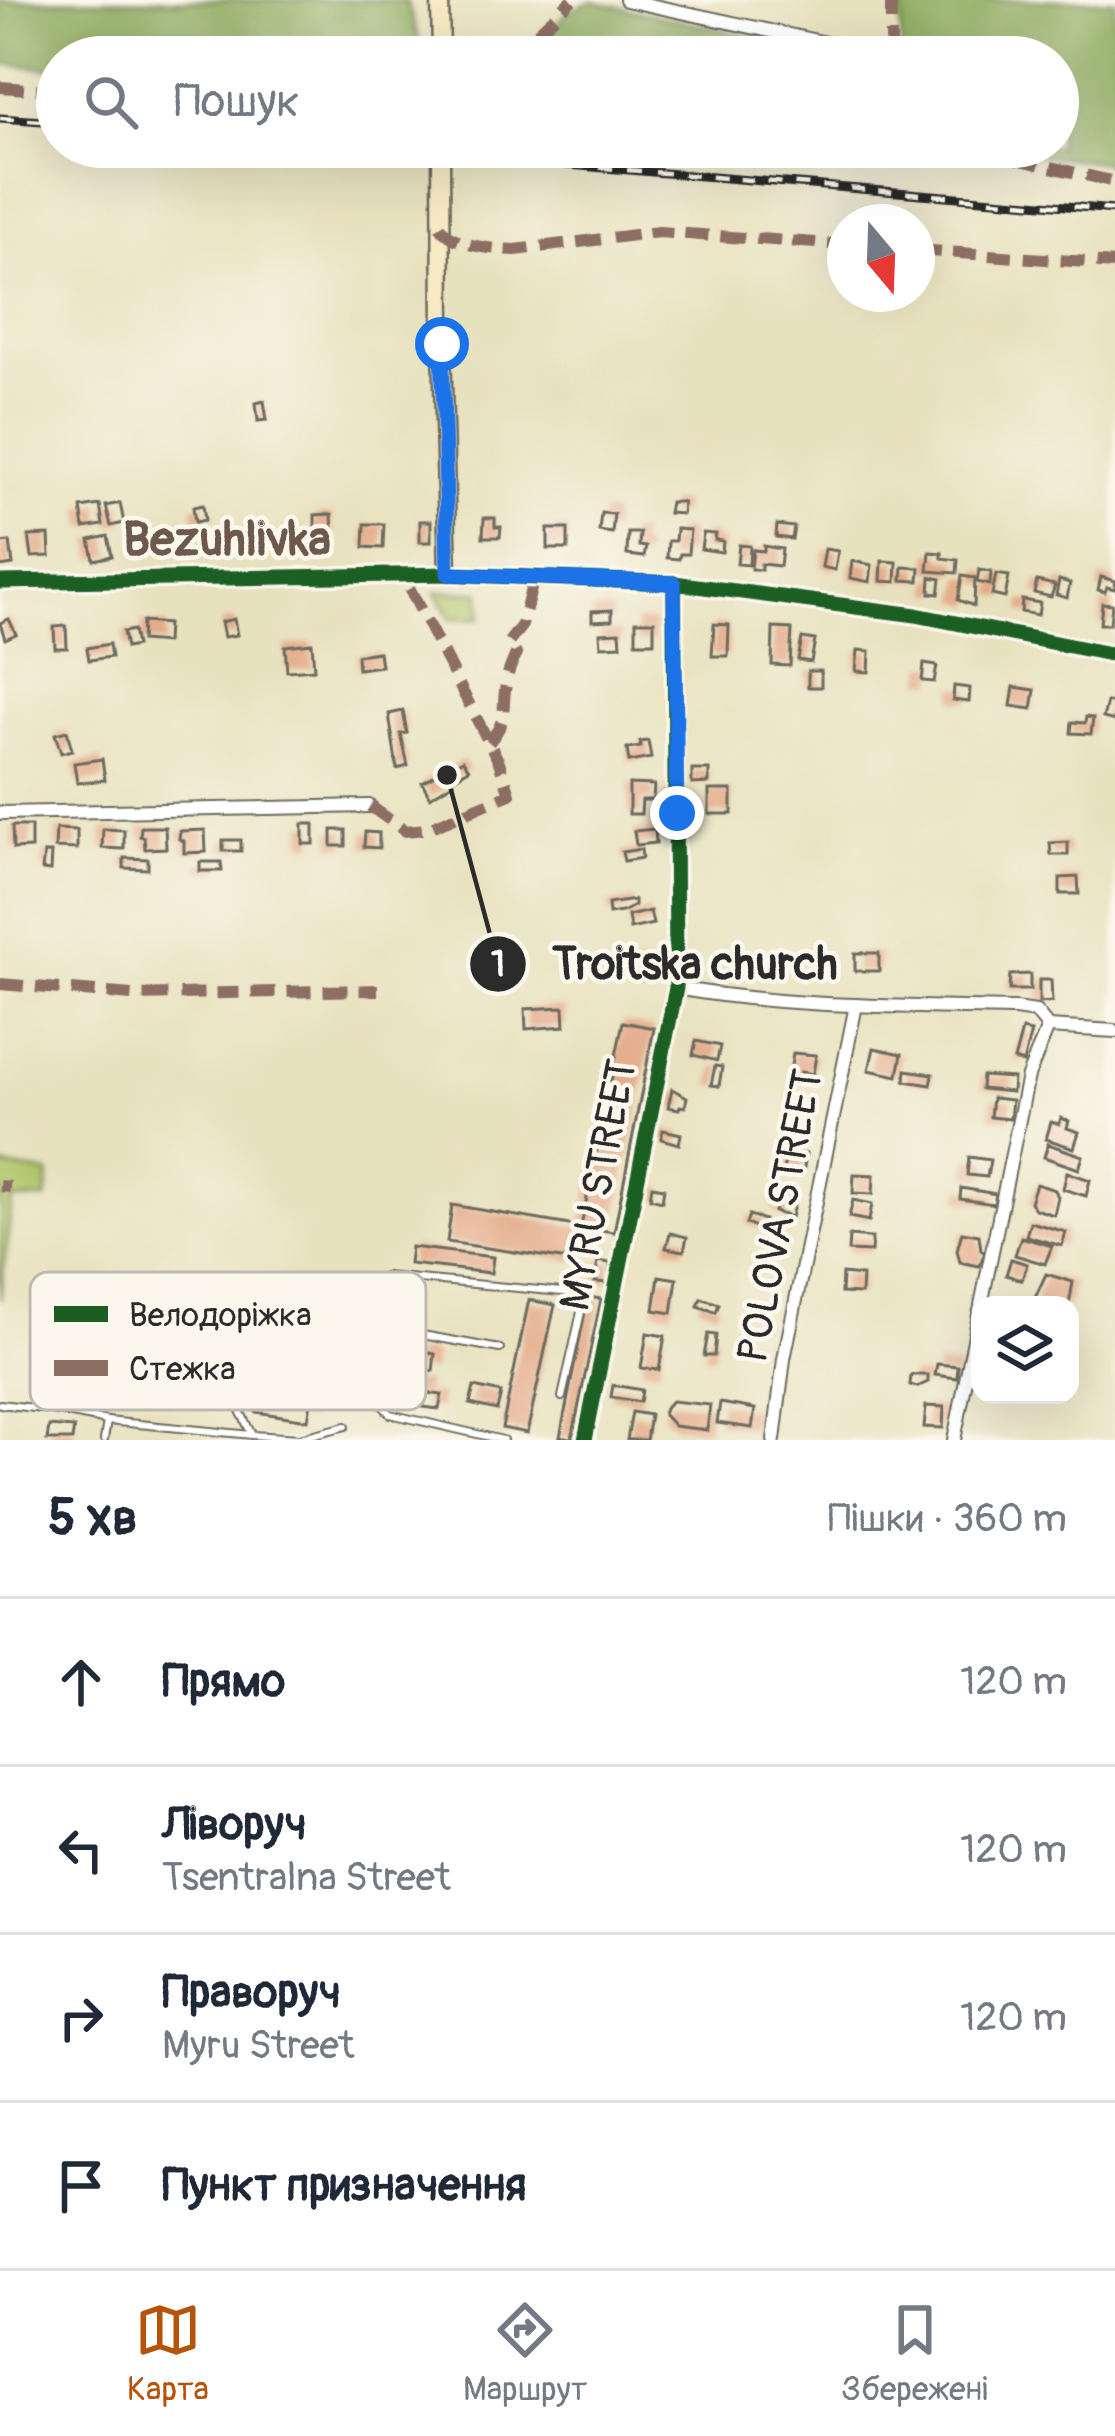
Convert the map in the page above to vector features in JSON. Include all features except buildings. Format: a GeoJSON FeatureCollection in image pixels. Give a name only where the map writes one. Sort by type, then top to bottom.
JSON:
{"type":"FeatureCollection","features":[{"type":"Feature","properties":{"kind":"street"},"geometry":{"type":"LineString","coordinates":[[440,0],[441,36]]}},
{"type":"Feature","properties":{"kind":"street"},"geometry":{"type":"LineString","coordinates":[[626,0],[793,36]]}},
{"type":"Feature","properties":{"kind":"street"},"geometry":{"type":"LineString","coordinates":[[441,168],[448,574]]}},
{"type":"Feature","properties":{"kind":"street"},"geometry":{"type":"LineString","coordinates":[[0,582],[448,574],[674,583],[916,615],[1115,655]]}},
{"type":"Feature","properties":{"kind":"street","name":"MYRU STREET"},"geometry":{"type":"LineString","coordinates":[[585,1440],[676,988],[674,583]]}},
{"type":"Feature","properties":{"kind":"street"},"geometry":{"type":"LineString","coordinates":[[0,813],[370,806]]}},
{"type":"Feature","properties":{"kind":"street"},"geometry":{"type":"LineString","coordinates":[[676,988],[725,997],[1015,1009],[1036,1012],[1048,1027],[1115,1031]]}},
{"type":"Feature","properties":{"kind":"street","name":"POLOVA STREET"},"geometry":{"type":"LineString","coordinates":[[774,1440],[784,1359],[856,1005]]}},
{"type":"Feature","properties":{"kind":"street"},"geometry":{"type":"LineString","coordinates":[[983,1296],[1028,1076],[1048,1027]]}},
{"type":"Feature","properties":{"kind":"street"},"geometry":{"type":"LineString","coordinates":[[954,1440],[971,1357]]}},
{"type":"Feature","properties":{"kind":"lane"},"geometry":{"type":"LineString","coordinates":[[426,1280],[585,1294],[562,1397]]}},
{"type":"Feature","properties":{"kind":"lane"},"geometry":{"type":"LineString","coordinates":[[426,1336],[500,1349]]}},
{"type":"Feature","properties":{"kind":"lane"},"geometry":{"type":"LineString","coordinates":[[0,1404],[30,1408]]}},
{"type":"Feature","properties":{"kind":"lane"},"geometry":{"type":"LineString","coordinates":[[50,1410],[107,1421],[298,1438],[346,1426]]}},
{"type":"Feature","properties":{"kind":"lane"},"geometry":{"type":"LineString","coordinates":[[240,1410],[252,1435]]}},
{"type":"Feature","properties":{"kind":"lane"},"geometry":{"type":"LineString","coordinates":[[387,1410],[503,1440]]}},
{"type":"Feature","properties":{"kind":"lane"},"geometry":{"type":"LineString","coordinates":[[104,1440],[107,1421]]}},
{"type":"Feature","properties":{"kind":"green space"},"geometry":{"type":"Polygon","coordinates":[[[0,0],[406,0],[418,36],[36,36],[36,67],[0,64],[0,0]]]}},
{"type":"Feature","properties":{"kind":"green space"},"geometry":{"type":"Polygon","coordinates":[[[901,0],[1115,0],[1115,164],[1079,160],[1079,36],[901,36],[901,0]]]}},
{"type":"Feature","properties":{"kind":"green space"},"geometry":{"type":"Polygon","coordinates":[[[592,1],[750,36],[546,36],[567,12],[592,1]]]}},
{"type":"Feature","properties":{"kind":"green space"},"geometry":{"type":"Polygon","coordinates":[[[436,592],[481,592],[481,618],[451,619],[436,592]]]}},
{"type":"Feature","properties":{"kind":"green space"},"geometry":{"type":"Polygon","coordinates":[[[0,1166],[49,1174],[46,1199],[12,1200],[0,1300],[0,1166]]]}},
{"type":"Feature","properties":{"kind":"railway"},"geometry":{"type":"LineString","coordinates":[[0,118],[36,121]]}},
{"type":"Feature","properties":{"kind":"railway"},"geometry":{"type":"LineString","coordinates":[[604,168],[1115,210]]}},
{"type":"Feature","properties":{"kind":"marked path"},"geometry":{"type":"LineString","coordinates":[[533,36],[572,0]]}},
{"type":"Feature","properties":{"kind":"marked path"},"geometry":{"type":"LineString","coordinates":[[891,0],[891,36]]}},
{"type":"Feature","properties":{"kind":"marked path"},"geometry":{"type":"LineString","coordinates":[[0,87],[36,90]]}},
{"type":"Feature","properties":{"kind":"marked path"},"geometry":{"type":"LineString","coordinates":[[1055,168],[1115,182]]}},
{"type":"Feature","properties":{"kind":"marked path"},"geometry":{"type":"LineString","coordinates":[[440,226],[464,243],[515,250],[659,232],[827,244]]}},
{"type":"Feature","properties":{"kind":"marked path"},"geometry":{"type":"LineString","coordinates":[[935,251],[1115,264]]}},
{"type":"Feature","properties":{"kind":"marked path"},"geometry":{"type":"LineString","coordinates":[[370,806],[405,831],[426,829],[510,794],[499,762],[402,574]]}},
{"type":"Feature","properties":{"kind":"marked path"},"geometry":{"type":"LineString","coordinates":[[489,742],[502,721],[516,654],[509,642],[522,625],[534,577]]}},
{"type":"Feature","properties":{"kind":"marked path"},"geometry":{"type":"LineString","coordinates":[[0,984],[132,995],[378,990]]}},
{"type":"Feature","properties":{"kind":"marked path"},"geometry":{"type":"LineString","coordinates":[[0,1186],[10,1187]]}},
{"type":"Feature","properties":{"kind":"cycle path"},"geometry":{"type":"LineString","coordinates":[[0,582],[448,574],[674,583],[916,615],[1115,655]]}},
{"type":"Feature","properties":{"kind":"cycle path"},"geometry":{"type":"LineString","coordinates":[[585,1440],[676,988],[674,583]]}},
{"type":"Feature","properties":{"kind":"place","name":"Troitska church"},"geometry":{"type":"Point","coordinates":[447,775]}},
{"type":"Feature","properties":{"kind":"district","name":"Bezuhlivka"},"geometry":{"type":"Point","coordinates":[227,540]}},
{"type":"Feature","properties":{"kind":"route"},"geometry":{"type":"LineString","coordinates":[[442,344],[448,574],[674,583],[677,813]]}}]}
